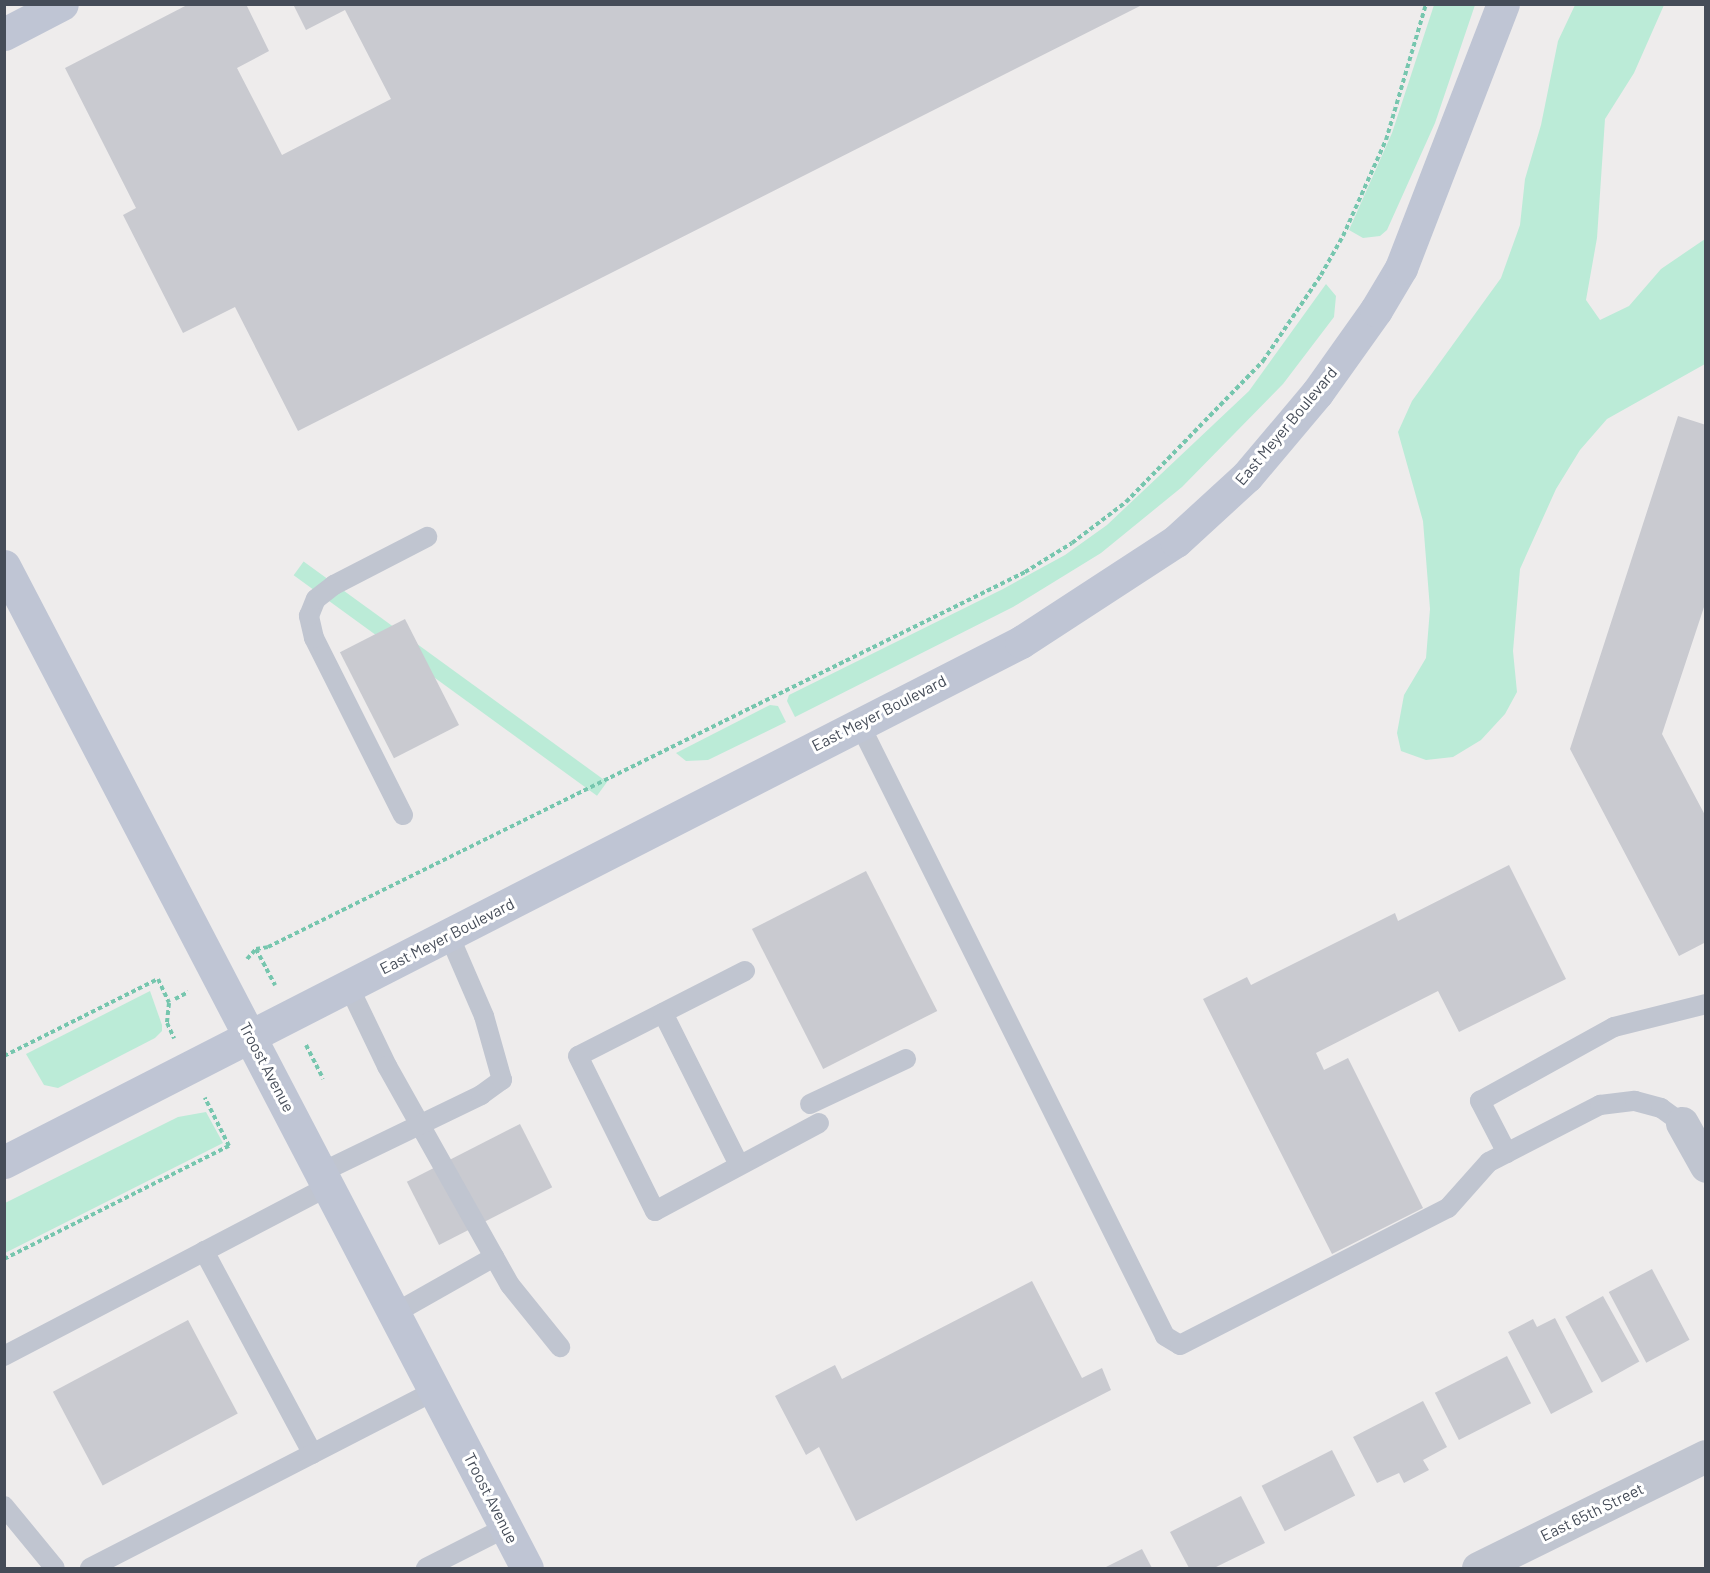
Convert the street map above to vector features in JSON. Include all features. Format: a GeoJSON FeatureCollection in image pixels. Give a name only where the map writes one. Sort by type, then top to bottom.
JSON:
{"type":"FeatureCollection","features":[{"type":"Feature","properties":{"kind":"main road"},"geometry":{"type":"LineString","coordinates":[[4,34],[62,4]]}},
{"type":"Feature","properties":{"kind":"main road","name":"East Meyer Boulevard"},"geometry":{"type":"LineString","coordinates":[[4,1162],[1021,642],[1094,598],[1176,541],[1247,476],[1317,393],[1376,310],[1401,268],[1503,4]]}},
{"type":"Feature","properties":{"kind":"main road","name":"Troost Avenue"},"geometry":{"type":"LineString","coordinates":[[4,566],[252,1037],[527,1569]]}},
{"type":"Feature","properties":{"kind":"street"},"geometry":{"type":"LineString","coordinates":[[1682,1123],[1706,1166]]}},
{"type":"Feature","properties":{"kind":"street","name":"East 65th Street"},"geometry":{"type":"LineString","coordinates":[[1478,1569],[1706,1456]]}},
{"type":"Feature","properties":{"kind":"lane"},"geometry":{"type":"LineString","coordinates":[[403,816],[314,638],[309,616],[316,599],[334,585],[427,537]]}},
{"type":"Feature","properties":{"kind":"lane"},"geometry":{"type":"LineString","coordinates":[[859,723],[1165,1336],[1180,1345],[1448,1208],[1489,1162],[1600,1105],[1635,1101],[1661,1108],[1682,1123]]}},
{"type":"Feature","properties":{"kind":"lane"},"geometry":{"type":"LineString","coordinates":[[4,1356],[204,1251],[420,1124],[502,1080],[484,1016],[449,935]]}},
{"type":"Feature","properties":{"kind":"lane"},"geometry":{"type":"LineString","coordinates":[[745,971],[578,1056],[655,1211],[819,1123]]}},
{"type":"Feature","properties":{"kind":"lane"},"geometry":{"type":"LineString","coordinates":[[349,987],[420,1124],[494,1257],[532,1317],[560,1347]]}},
{"type":"Feature","properties":{"kind":"lane"},"geometry":{"type":"LineString","coordinates":[[1507,1153],[1480,1101],[1614,1027],[1706,1004]]}},
{"type":"Feature","properties":{"kind":"lane"},"geometry":{"type":"LineString","coordinates":[[663,1013],[739,1165]]}},
{"type":"Feature","properties":{"kind":"lane"},"geometry":{"type":"LineString","coordinates":[[810,1104],[906,1059]]}},
{"type":"Feature","properties":{"kind":"lane"},"geometry":{"type":"LineString","coordinates":[[204,1251],[313,1454]]}},
{"type":"Feature","properties":{"kind":"lane"},"geometry":{"type":"LineString","coordinates":[[395,1313],[494,1257]]}},
{"type":"Feature","properties":{"kind":"lane"},"geometry":{"type":"LineString","coordinates":[[90,1569],[436,1390]]}},
{"type":"Feature","properties":{"kind":"lane"},"geometry":{"type":"LineString","coordinates":[[4,1506],[55,1569]]}},
{"type":"Feature","properties":{"kind":"lane"},"geometry":{"type":"LineString","coordinates":[[426,1569],[505,1528]]}},
{"type":"Feature","properties":{"kind":"path"},"geometry":{"type":"LineString","coordinates":[[256,949],[268,947],[1025,572],[1072,543],[1126,502],[1263,361],[1321,275],[1348,228],[1386,140],[1426,4]]}},
{"type":"Feature","properties":{"kind":"path"},"geometry":{"type":"LineString","coordinates":[[4,1056],[158,979],[169,1003],[166,1023]]}},
{"type":"Feature","properties":{"kind":"path"},"geometry":{"type":"LineString","coordinates":[[4,1259],[229,1146],[213,1114]]}},
{"type":"Feature","properties":{"kind":"green space"},"geometry":{"type":"Polygon","coordinates":[[[1434,5],[1475,5],[1435,123],[1387,230],[1380,236],[1363,238],[1349,230],[1392,133],[1434,5]]]}},
{"type":"Feature","properties":{"kind":"green space"},"geometry":{"type":"Polygon","coordinates":[[[1575,5],[1664,5],[1634,73],[1605,119],[1597,238],[1586,300],[1600,320],[1629,306],[1661,269],[1705,239],[1705,364],[1607,419],[1580,450],[1556,489],[1520,569],[1513,651],[1517,692],[1505,714],[1481,740],[1453,757],[1426,760],[1401,751],[1397,733],[1404,695],[1426,658],[1430,609],[1423,521],[1398,432],[1412,401],[1501,278],[1520,225],[1525,179],[1541,125],[1558,41],[1575,5]]]}},
{"type":"Feature","properties":{"kind":"green space"},"geometry":{"type":"Polygon","coordinates":[[[1326,284],[1336,296],[1334,317],[1283,384],[1182,487],[1101,553],[1013,607],[795,717],[787,701],[789,695],[1003,589],[1065,555],[1107,525],[1249,391],[1326,284]]]}},
{"type":"Feature","properties":{"kind":"green space"},"geometry":{"type":"Polygon","coordinates":[[[304,562],[607,782],[597,796],[294,575],[304,562]]]}},
{"type":"Feature","properties":{"kind":"green space"},"geometry":{"type":"Polygon","coordinates":[[[770,705],[778,706],[786,722],[708,760],[686,761],[676,753],[770,705]]]}},
{"type":"Feature","properties":{"kind":"green space"},"geometry":{"type":"Polygon","coordinates":[[[150,991],[162,1025],[162,1031],[155,1038],[58,1088],[44,1085],[26,1054],[150,991]]]}},
{"type":"Feature","properties":{"kind":"green space"},"geometry":{"type":"Polygon","coordinates":[[[206,1112],[223,1143],[5,1253],[5,1203],[178,1117],[206,1112]]]}},
{"type":"Feature","properties":{"kind":"building"},"geometry":{"type":"Polygon","coordinates":[[[189,4],[246,4],[269,51],[237,68],[282,155],[391,99],[345,10],[306,30],[293,4],[1144,4],[298,431],[235,307],[183,333],[123,215],[136,208],[65,68],[189,4]]]}},
{"type":"Feature","properties":{"kind":"building"},"geometry":{"type":"Polygon","coordinates":[[[1678,416],[1706,425],[1706,601],[1662,734],[1706,817],[1706,942],[1679,956],[1570,749],[1678,416]]]}},
{"type":"Feature","properties":{"kind":"building"},"geometry":{"type":"Polygon","coordinates":[[[405,619],[459,725],[394,758],[340,652],[405,619]]]}},
{"type":"Feature","properties":{"kind":"building"},"geometry":{"type":"Polygon","coordinates":[[[1509,865],[1566,979],[1459,1032],[1438,991],[1316,1053],[1324,1070],[1348,1058],[1423,1208],[1332,1254],[1203,999],[1247,977],[1251,985],[1395,913],[1398,921],[1509,865]]]}},
{"type":"Feature","properties":{"kind":"building"},"geometry":{"type":"Polygon","coordinates":[[[866,871],[937,1011],[823,1069],[752,929],[866,871]]]}},
{"type":"Feature","properties":{"kind":"building"},"geometry":{"type":"Polygon","coordinates":[[[520,1124],[552,1187],[439,1245],[407,1182],[520,1124]]]}},
{"type":"Feature","properties":{"kind":"building"},"geometry":{"type":"Polygon","coordinates":[[[1652,1269],[1690,1340],[1646,1363],[1609,1292],[1652,1269]]]}},
{"type":"Feature","properties":{"kind":"building"},"geometry":{"type":"Polygon","coordinates":[[[1032,1281],[1082,1378],[1102,1368],[1111,1390],[856,1521],[819,1447],[806,1455],[775,1396],[835,1365],[842,1379],[1032,1281]]]}},
{"type":"Feature","properties":{"kind":"building"},"geometry":{"type":"Polygon","coordinates":[[[1603,1296],[1639,1362],[1602,1382],[1565,1317],[1603,1296]]]}},
{"type":"Feature","properties":{"kind":"building"},"geometry":{"type":"Polygon","coordinates":[[[1555,1318],[1593,1392],[1551,1414],[1508,1332],[1533,1319],[1537,1327],[1555,1318]]]}},
{"type":"Feature","properties":{"kind":"building"},"geometry":{"type":"Polygon","coordinates":[[[188,1320],[238,1414],[103,1485],[53,1392],[188,1320]]]}},
{"type":"Feature","properties":{"kind":"building"},"geometry":{"type":"Polygon","coordinates":[[[1507,1356],[1531,1403],[1459,1440],[1435,1393],[1507,1356]]]}},
{"type":"Feature","properties":{"kind":"building"},"geometry":{"type":"Polygon","coordinates":[[[1423,1401],[1447,1447],[1423,1460],[1429,1470],[1404,1483],[1399,1473],[1377,1483],[1353,1437],[1423,1401]]]}},
{"type":"Feature","properties":{"kind":"building"},"geometry":{"type":"Polygon","coordinates":[[[1332,1450],[1355,1495],[1285,1531],[1262,1486],[1332,1450]]]}},
{"type":"Feature","properties":{"kind":"building"},"geometry":{"type":"Polygon","coordinates":[[[1241,1496],[1265,1543],[1214,1568],[1189,1568],[1170,1532],[1241,1496]]]}},
{"type":"Feature","properties":{"kind":"building"},"geometry":{"type":"Polygon","coordinates":[[[1142,1549],[1152,1568],[1104,1568],[1142,1549]]]}}]}
